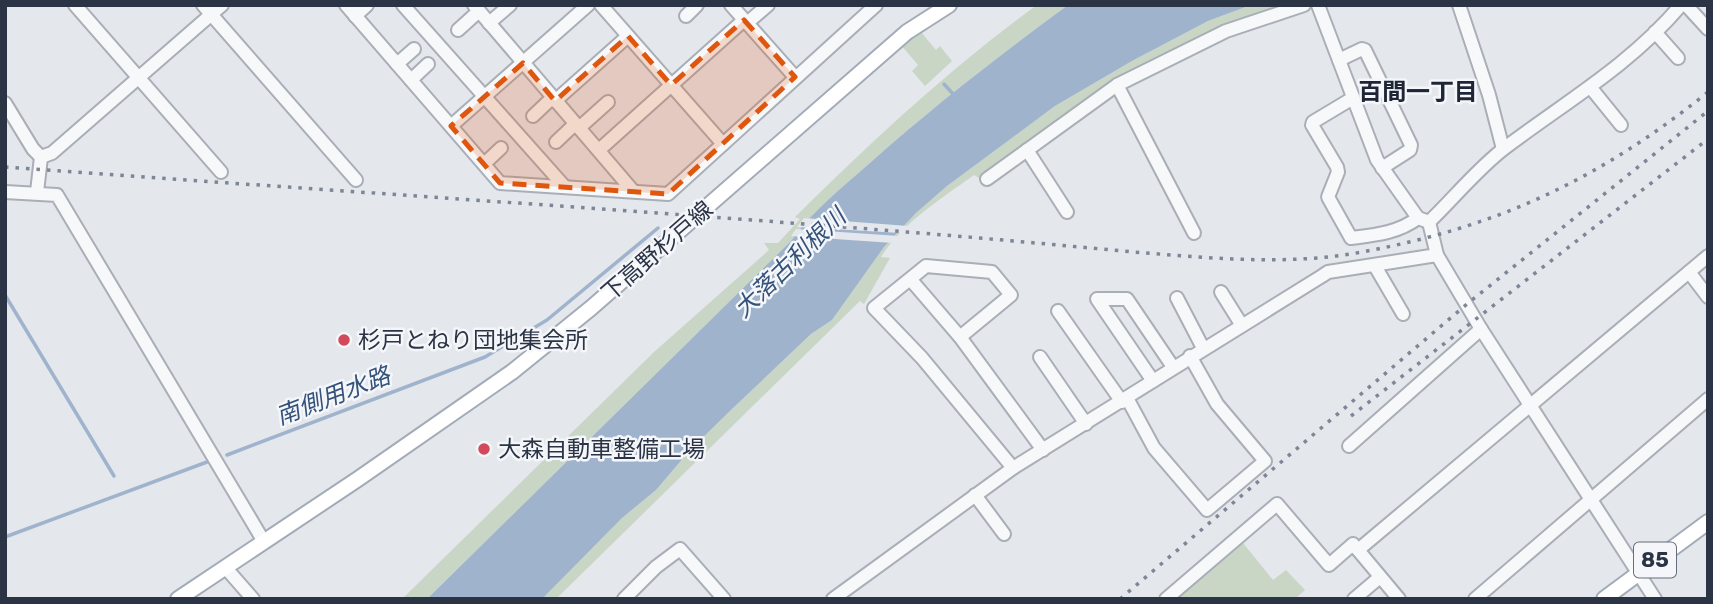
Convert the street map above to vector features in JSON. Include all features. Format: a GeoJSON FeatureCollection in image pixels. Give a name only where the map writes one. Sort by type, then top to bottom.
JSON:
{"type":"FeatureCollection","features":[{"type":"Feature","properties":{"kind":"main road","name":"下高野杉戸線"},"geometry":{"type":"LineString","coordinates":[[178,599],[512,372],[609,292],[907,32],[949,5]]}},
{"type":"Feature","properties":{"kind":"main road","name":"85"},"geometry":{"type":"LineString","coordinates":[[1604,599],[1708,522]]}},
{"type":"Feature","properties":{"kind":"street"},"geometry":{"type":"LineString","coordinates":[[75,5],[221,172]]}},
{"type":"Feature","properties":{"kind":"street"},"geometry":{"type":"LineString","coordinates":[[346,5],[500,183],[667,194],[867,8]]}},
{"type":"Feature","properties":{"kind":"street"},"geometry":{"type":"LineString","coordinates":[[355,16],[367,5]]}},
{"type":"Feature","properties":{"kind":"street"},"geometry":{"type":"LineString","coordinates":[[403,5],[564,186]]}},
{"type":"Feature","properties":{"kind":"street"},"geometry":{"type":"LineString","coordinates":[[489,23],[510,5]]}},
{"type":"Feature","properties":{"kind":"street"},"geometry":{"type":"LineString","coordinates":[[452,126],[588,5]]}},
{"type":"Feature","properties":{"kind":"street"},"geometry":{"type":"LineString","coordinates":[[601,5],[723,144]]}},
{"type":"Feature","properties":{"kind":"street"},"geometry":{"type":"LineString","coordinates":[[686,16],[697,5]]}},
{"type":"Feature","properties":{"kind":"street"},"geometry":{"type":"LineString","coordinates":[[731,5],[795,77]]}},
{"type":"Feature","properties":{"kind":"street"},"geometry":{"type":"LineString","coordinates":[[598,150],[768,5]]}},
{"type":"Feature","properties":{"kind":"street"},"geometry":{"type":"LineString","coordinates":[[987,179],[1117,85],[1226,31],[1304,5]]}},
{"type":"Feature","properties":{"kind":"street"},"geometry":{"type":"LineString","coordinates":[[1318,5],[1382,168],[1424,220],[1437,255],[1481,330],[1655,599]]}},
{"type":"Feature","properties":{"kind":"street"},"geometry":{"type":"LineString","coordinates":[[1459,5],[1489,95],[1503,149]]}},
{"type":"Feature","properties":{"kind":"street"},"geometry":{"type":"LineString","coordinates":[[1353,98],[1312,125],[1337,167],[1338,172],[1328,197],[1351,238],[1387,233],[1424,220],[1503,149],[1609,75],[1683,5],[1708,29]]}},
{"type":"Feature","properties":{"kind":"street"},"geometry":{"type":"LineString","coordinates":[[37,192],[47,155],[139,79],[214,8],[356,180]]}},
{"type":"Feature","properties":{"kind":"street"},"geometry":{"type":"LineString","coordinates":[[458,30],[477,8],[633,191]]}},
{"type":"Feature","properties":{"kind":"street"},"geometry":{"type":"LineString","coordinates":[[1655,32],[1678,58]]}},
{"type":"Feature","properties":{"kind":"street"},"geometry":{"type":"LineString","coordinates":[[533,116],[628,36]]}},
{"type":"Feature","properties":{"kind":"street"},"geometry":{"type":"LineString","coordinates":[[397,64],[414,49]]}},
{"type":"Feature","properties":{"kind":"street"},"geometry":{"type":"LineString","coordinates":[[1339,60],[1365,50],[1411,145],[1410,150],[1382,168]]}},
{"type":"Feature","properties":{"kind":"street"},"geometry":{"type":"LineString","coordinates":[[411,80],[428,64]]}},
{"type":"Feature","properties":{"kind":"street"},"geometry":{"type":"LineString","coordinates":[[1117,85],[1194,233]]}},
{"type":"Feature","properties":{"kind":"street"},"geometry":{"type":"LineString","coordinates":[[1591,88],[1621,125]]}},
{"type":"Feature","properties":{"kind":"street"},"geometry":{"type":"LineString","coordinates":[[556,142],[608,102]]}},
{"type":"Feature","properties":{"kind":"street"},"geometry":{"type":"LineString","coordinates":[[5,103],[33,149],[47,155]]}},
{"type":"Feature","properties":{"kind":"street"},"geometry":{"type":"LineString","coordinates":[[484,164],[501,148]]}},
{"type":"Feature","properties":{"kind":"street"},"geometry":{"type":"LineString","coordinates":[[1027,150],[1067,212]]}},
{"type":"Feature","properties":{"kind":"street"},"geometry":{"type":"LineString","coordinates":[[5,192],[57,195],[263,540]]}},
{"type":"Feature","properties":{"kind":"street"},"geometry":{"type":"LineString","coordinates":[[833,599],[1013,468],[1328,272],[1437,255]]}},
{"type":"Feature","properties":{"kind":"street"},"geometry":{"type":"LineString","coordinates":[[1358,550],[1708,256]]}},
{"type":"Feature","properties":{"kind":"street"},"geometry":{"type":"LineString","coordinates":[[960,337],[1010,295],[992,272],[926,266],[874,308],[922,358],[1013,468]]}},
{"type":"Feature","properties":{"kind":"street"},"geometry":{"type":"LineString","coordinates":[[1375,266],[1403,314]]}},
{"type":"Feature","properties":{"kind":"street"},"geometry":{"type":"LineString","coordinates":[[1689,272],[1708,297]]}},
{"type":"Feature","properties":{"kind":"street"},"geometry":{"type":"LineString","coordinates":[[911,280],[960,337],[1043,450]]}},
{"type":"Feature","properties":{"kind":"street"},"geometry":{"type":"LineString","coordinates":[[1222,292],[1241,324]]}},
{"type":"Feature","properties":{"kind":"street"},"geometry":{"type":"LineString","coordinates":[[1153,380],[1097,299],[1127,299],[1173,366]]}},
{"type":"Feature","properties":{"kind":"street"},"geometry":{"type":"LineString","coordinates":[[1177,299],[1203,348]]}},
{"type":"Feature","properties":{"kind":"street"},"geometry":{"type":"LineString","coordinates":[[1058,311],[1125,400],[1154,448],[1207,510],[1265,461],[1217,404],[1190,356]]}},
{"type":"Feature","properties":{"kind":"street"},"geometry":{"type":"LineString","coordinates":[[1349,446],[1481,330]]}},
{"type":"Feature","properties":{"kind":"street"},"geometry":{"type":"LineString","coordinates":[[1040,357],[1086,424]]}},
{"type":"Feature","properties":{"kind":"street"},"geometry":{"type":"LineString","coordinates":[[1475,599],[1708,399]]}},
{"type":"Feature","properties":{"kind":"street"},"geometry":{"type":"LineString","coordinates":[[975,495],[1004,534]]}},
{"type":"Feature","properties":{"kind":"street"},"geometry":{"type":"LineString","coordinates":[[1167,599],[1277,504],[1329,565],[1353,544],[1399,599]]}},
{"type":"Feature","properties":{"kind":"street"},"geometry":{"type":"LineString","coordinates":[[624,599],[656,567],[680,549],[724,599]]}},
{"type":"Feature","properties":{"kind":"street"},"geometry":{"type":"LineString","coordinates":[[225,567],[253,599]]}},
{"type":"Feature","properties":{"kind":"street"},"geometry":{"type":"LineString","coordinates":[[1354,599],[1380,577]]}},
{"type":"Feature","properties":{"kind":"highlighted area"},"geometry":{"type":"Polygon","coordinates":[[[744,20],[795,77],[668,194],[500,183],[451,126],[523,63],[555,101],[628,36],[671,85],[744,20]]]}},
{"type":"Feature","properties":{"kind":"green space"},"geometry":{"type":"Polygon","coordinates":[[[1037,5],[1068,5],[943,101],[829,199],[791,241],[427,599],[402,599],[654,352],[769,250],[764,243],[778,243],[800,219],[795,217],[882,134],[942,80],[1037,5]]]}},
{"type":"Feature","properties":{"kind":"green space"},"geometry":{"type":"Polygon","coordinates":[[[1251,5],[1291,5],[1178,47],[1117,81],[979,178],[974,175],[923,212],[900,233],[881,257],[890,258],[864,304],[860,301],[556,599],[542,599],[622,518],[656,490],[691,449],[731,410],[811,334],[832,320],[884,247],[916,213],[947,186],[1055,106],[1208,21],[1251,5]]]}},
{"type":"Feature","properties":{"kind":"green space"},"geometry":{"type":"Polygon","coordinates":[[[921,32],[936,50],[940,46],[952,61],[925,86],[912,71],[918,65],[901,45],[921,32]]]}},
{"type":"Feature","properties":{"kind":"green space"},"geometry":{"type":"Polygon","coordinates":[[[1243,543],[1273,580],[1286,570],[1305,590],[1295,599],[1177,599],[1243,543]]]}},
{"type":"Feature","properties":{"kind":"water","name":"大落古利根川"},"geometry":{"type":"Polygon","coordinates":[[[1068,5],[1251,5],[1208,21],[1055,106],[947,186],[916,213],[884,247],[832,320],[811,334],[731,410],[691,449],[656,490],[622,518],[542,599],[427,599],[791,241],[829,199],[943,101],[1068,5]]]}},
{"type":"Feature","properties":{"kind":"pier"},"geometry":{"type":"Polygon","coordinates":[[[804,218],[908,226],[901,233],[797,227],[804,218]]]}},
{"type":"Feature","properties":{"kind":"pier"},"geometry":{"type":"Polygon","coordinates":[[[796,229],[899,236],[893,243],[791,236],[796,229]]]}},
{"type":"Feature","properties":{"kind":"waterway"},"geometry":{"type":"LineString","coordinates":[[944,84],[954,95]]}},
{"type":"Feature","properties":{"kind":"waterway","name":"南側用水路"},"geometry":{"type":"LineString","coordinates":[[227,455],[485,357],[547,320],[658,228]]}},
{"type":"Feature","properties":{"kind":"waterway"},"geometry":{"type":"LineString","coordinates":[[5,295],[114,476]]}},
{"type":"Feature","properties":{"kind":"waterway","name":"南側用水路"},"geometry":{"type":"LineString","coordinates":[[5,537],[207,462]]}},
{"type":"Feature","properties":{"kind":"railway"},"geometry":{"type":"LineString","coordinates":[[5,167],[794,223],[1191,256],[1248,260],[1305,259],[1362,252],[1411,242],[1503,213],[1546,195],[1628,150],[1708,92]]}},
{"type":"Feature","properties":{"kind":"railway"},"geometry":{"type":"LineString","coordinates":[[1120,599],[1467,304],[1708,111]]}},
{"type":"Feature","properties":{"kind":"railway"},"geometry":{"type":"LineString","coordinates":[[1351,416],[1708,139]]}},
{"type":"Feature","properties":{"kind":"place","name":"杉戸とねり団地集会所"},"geometry":{"type":"Point","coordinates":[344,340]}},
{"type":"Feature","properties":{"kind":"place","name":"大森自動車整備工場"},"geometry":{"type":"Point","coordinates":[484,449]}},
{"type":"Feature","properties":{"kind":"district","name":"百間一丁目"},"geometry":{"type":"Point","coordinates":[1418,92]}}]}
